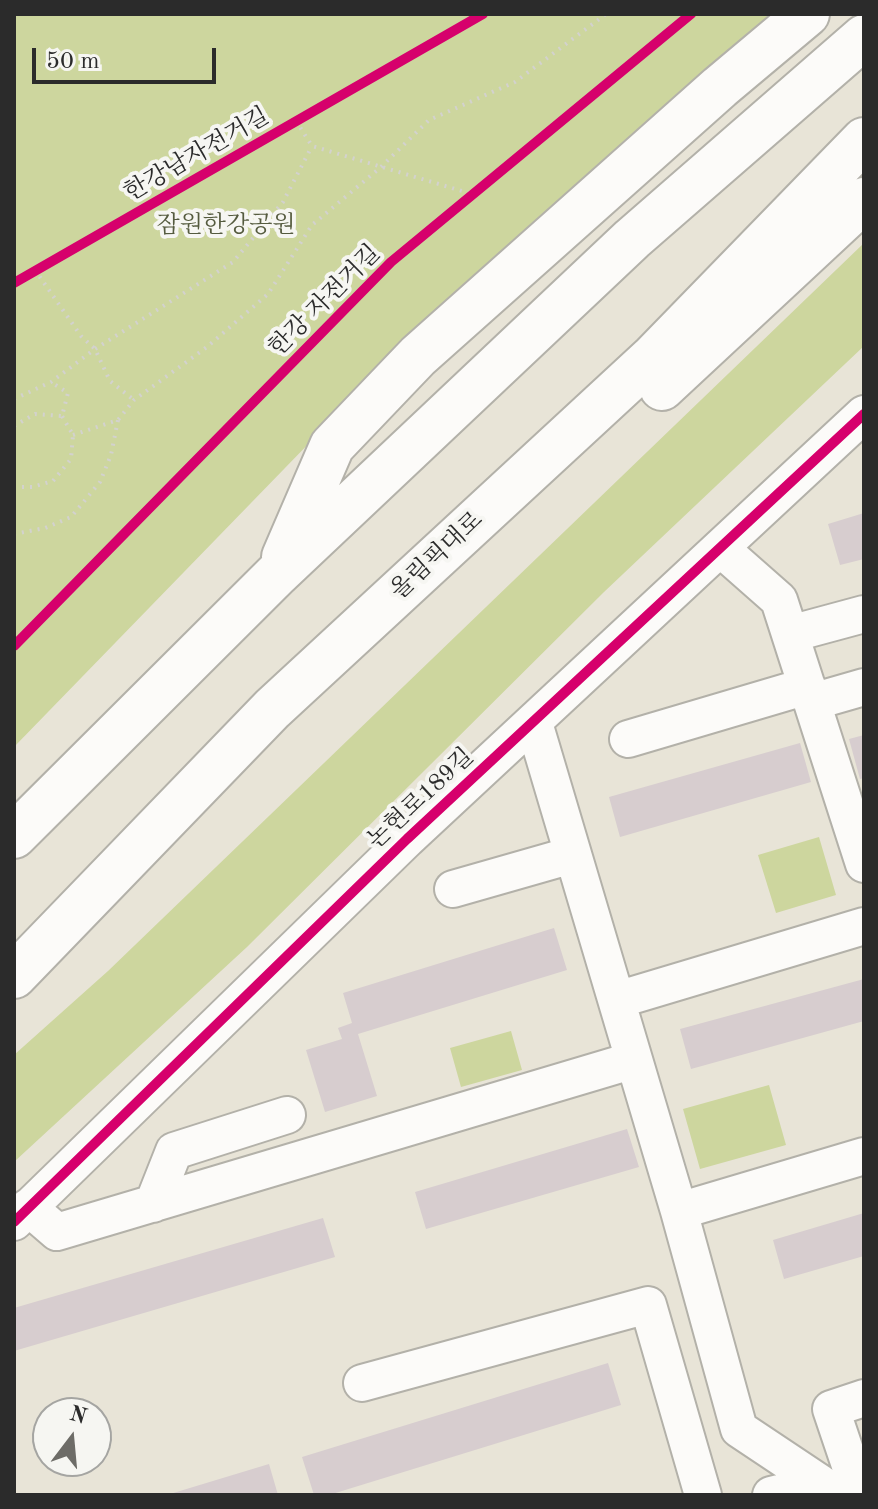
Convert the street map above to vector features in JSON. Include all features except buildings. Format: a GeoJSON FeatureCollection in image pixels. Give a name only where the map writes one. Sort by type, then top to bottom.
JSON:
{"type":"FeatureCollection","features":[{"type":"Feature","properties":{"kind":"highway"},"geometry":{"type":"LineString","coordinates":[[277,574],[332,446],[418,356],[720,87],[807,14]]}},
{"type":"Feature","properties":{"kind":"highway"},"geometry":{"type":"LineString","coordinates":[[14,836],[277,574],[632,239],[864,37]]}},
{"type":"Feature","properties":{"kind":"highway","name":"올림픽대로"},"geometry":{"type":"LineString","coordinates":[[14,976],[272,709],[652,358],[864,140]]}},
{"type":"Feature","properties":{"kind":"highway"},"geometry":{"type":"LineString","coordinates":[[272,709],[463,573],[864,200]]}},
{"type":"Feature","properties":{"kind":"street","name":"논현로189길"},"geometry":{"type":"LineString","coordinates":[[21,1214],[407,839],[864,414]]}},
{"type":"Feature","properties":{"kind":"street"},"geometry":{"type":"LineString","coordinates":[[720,548],[779,600],[864,864]]}},
{"type":"Feature","properties":{"kind":"street"},"geometry":{"type":"LineString","coordinates":[[790,634],[864,614]]}},
{"type":"Feature","properties":{"kind":"street"},"geometry":{"type":"LineString","coordinates":[[628,739],[809,694],[864,687]]}},
{"type":"Feature","properties":{"kind":"street"},"geometry":{"type":"LineString","coordinates":[[534,723],[679,1211],[739,1429],[827,1489]]}},
{"type":"Feature","properties":{"kind":"street"},"geometry":{"type":"LineString","coordinates":[[453,889],[572,855]]}},
{"type":"Feature","properties":{"kind":"street"},"geometry":{"type":"LineString","coordinates":[[617,1000],[864,926]]}},
{"type":"Feature","properties":{"kind":"street"},"geometry":{"type":"LineString","coordinates":[[21,1214],[57,1232],[634,1060]]}},
{"type":"Feature","properties":{"kind":"street"},"geometry":{"type":"LineString","coordinates":[[153,1204],[174,1151],[287,1115]]}},
{"type":"Feature","properties":{"kind":"street"},"geometry":{"type":"LineString","coordinates":[[679,1211],[864,1156]]}},
{"type":"Feature","properties":{"kind":"street"},"geometry":{"type":"LineString","coordinates":[[362,1383],[648,1305],[703,1495]]}},
{"type":"Feature","properties":{"kind":"street"},"geometry":{"type":"LineString","coordinates":[[860,1495],[831,1409],[864,1398]]}},
{"type":"Feature","properties":{"kind":"street"},"geometry":{"type":"LineString","coordinates":[[771,1495],[827,1489]]}},
{"type":"Feature","properties":{"kind":"path"},"geometry":{"type":"LineString","coordinates":[[14,534],[45,528],[71,517],[100,482],[111,455],[118,420],[134,400],[207,347],[268,294],[312,225],[381,167],[429,120],[515,82],[606,14]]}},
{"type":"Feature","properties":{"kind":"path"},"geometry":{"type":"LineString","coordinates":[[296,121],[312,146],[472,194]]}},
{"type":"Feature","properties":{"kind":"path"},"geometry":{"type":"LineString","coordinates":[[14,399],[51,382],[95,349],[233,262],[283,202],[312,146]]}},
{"type":"Feature","properties":{"kind":"path"},"geometry":{"type":"LineString","coordinates":[[461,204],[485,184]]}},
{"type":"Feature","properties":{"kind":"path"},"geometry":{"type":"LineString","coordinates":[[25,276],[49,262]]}},
{"type":"Feature","properties":{"kind":"path"},"geometry":{"type":"LineString","coordinates":[[35,270],[81,336],[95,349],[110,381],[134,400]]}},
{"type":"Feature","properties":{"kind":"path"},"geometry":{"type":"LineString","coordinates":[[14,487],[32,487],[53,481],[71,459],[73,435],[62,416],[68,393],[51,382]]}},
{"type":"Feature","properties":{"kind":"path"},"geometry":{"type":"LineString","coordinates":[[14,426],[35,414],[62,416]]}},
{"type":"Feature","properties":{"kind":"path"},"geometry":{"type":"LineString","coordinates":[[73,435],[118,420]]}},
{"type":"Feature","properties":{"kind":"green space","name":"잠원한강공원"},"geometry":{"type":"Polygon","coordinates":[[[14,14],[785,14],[386,364],[14,747],[14,14]]]}},
{"type":"Feature","properties":{"kind":"green space"},"geometry":{"type":"Polygon","coordinates":[[[864,243],[864,346],[604,592],[247,947],[14,1162],[14,1055],[108,971],[864,243]]]}},
{"type":"Feature","properties":{"kind":"green space"},"geometry":{"type":"Polygon","coordinates":[[[819,837],[836,895],[776,913],[758,855],[819,837]]]}},
{"type":"Feature","properties":{"kind":"green space"},"geometry":{"type":"Polygon","coordinates":[[[511,1031],[522,1070],[461,1087],[450,1048],[511,1031]]]}},
{"type":"Feature","properties":{"kind":"green space"},"geometry":{"type":"Polygon","coordinates":[[[769,1085],[786,1145],[700,1169],[683,1109],[769,1085]]]}},
{"type":"Feature","properties":{"kind":"cycle path","name":"한강남자전거길"},"geometry":{"type":"LineString","coordinates":[[14,283],[483,14]]}},
{"type":"Feature","properties":{"kind":"cycle path","name":"한강 자전거길"},"geometry":{"type":"LineString","coordinates":[[14,646],[391,262],[691,14]]}},
{"type":"Feature","properties":{"kind":"cycle path"},"geometry":{"type":"LineString","coordinates":[[14,1222],[407,839],[864,414]]}}]}
